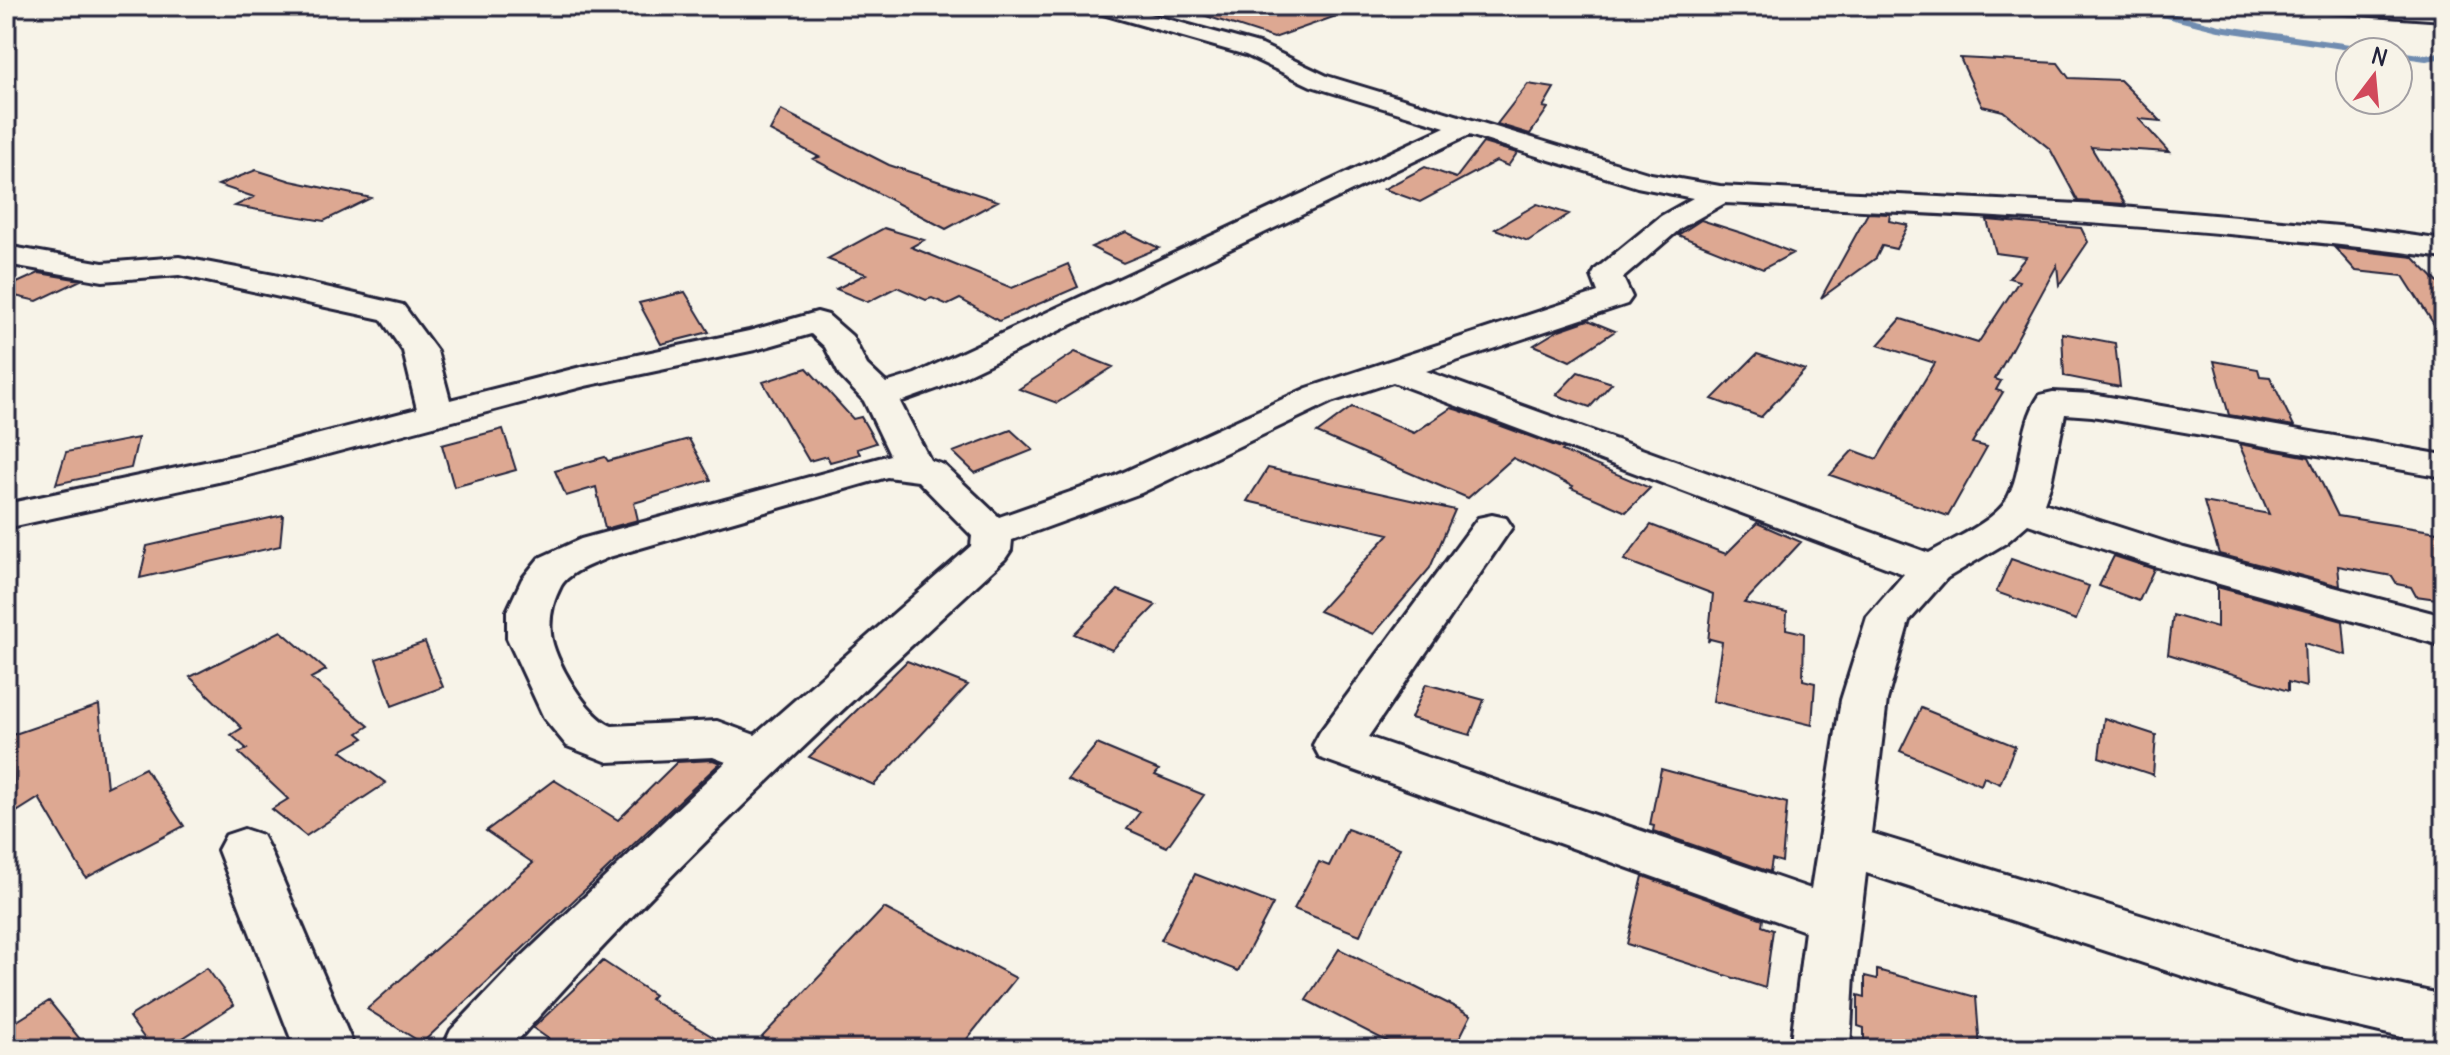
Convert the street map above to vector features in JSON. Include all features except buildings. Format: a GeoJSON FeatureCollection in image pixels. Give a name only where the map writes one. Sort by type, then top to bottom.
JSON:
{"type":"FeatureCollection","features":[{"type":"Feature","properties":{"kind":"street"},"geometry":{"type":"LineString","coordinates":[[1096,6],[1254,50],[1319,81],[1647,181],[1720,194],[2099,214],[2350,236],[2444,249]]}},
{"type":"Feature","properties":{"kind":"street"},"geometry":{"type":"LineString","coordinates":[[2329,6],[2444,14]]}},
{"type":"Feature","properties":{"kind":"street"},"geometry":{"type":"LineString","coordinates":[[880,397],[927,381],[1468,126]]}},
{"type":"Feature","properties":{"kind":"street"},"geometry":{"type":"LineString","coordinates":[[992,533],[1127,485],[1319,395],[1616,297],[1607,276],[1671,222],[1720,194]]}},
{"type":"Feature","properties":{"kind":"street"},"geometry":{"type":"LineString","coordinates":[[6,255],[103,272],[179,266],[274,284],[392,312],[420,351],[436,415]]}},
{"type":"Feature","properties":{"kind":"street"},"geometry":{"type":"LineString","coordinates":[[6,516],[241,466],[596,373],[755,340],[817,322],[840,343],[852,369],[880,397],[915,467]]}},
{"type":"Feature","properties":{"kind":"street"},"geometry":{"type":"LineString","coordinates":[[1392,370],[1932,569]]}},
{"type":"Feature","properties":{"kind":"street"},"geometry":{"type":"LineString","coordinates":[[1820,1049],[1843,846],[1864,700],[1889,617],[1932,569],[1992,534],[2022,509],[2032,483],[2044,419],[2053,403],[2092,405],[2444,466]]}},
{"type":"Feature","properties":{"kind":"street"},"geometry":{"type":"LineString","coordinates":[[472,1049],[550,961],[763,757],[991,550],[992,533],[931,473],[915,467],[885,466],[595,548],[554,567],[543,579],[529,611],[529,638],[560,706],[584,734],[608,744],[717,739],[763,757]]}},
{"type":"Feature","properties":{"kind":"street"},"geometry":{"type":"LineString","coordinates":[[2022,509],[2169,557],[2444,631]]}},
{"type":"Feature","properties":{"kind":"street"},"geometry":{"type":"LineString","coordinates":[[1492,527],[1337,745],[1834,919]]}},
{"type":"Feature","properties":{"kind":"street"},"geometry":{"type":"LineString","coordinates":[[1843,846],[1948,876],[2294,987],[2444,1021]]}},
{"type":"Feature","properties":{"kind":"street"},"geometry":{"type":"LineString","coordinates":[[244,850],[325,1049]]}},
{"type":"Feature","properties":{"kind":"waterway"},"geometry":{"type":"LineString","coordinates":[[1650,6],[1706,12],[1820,6]]}},
{"type":"Feature","properties":{"kind":"waterway"},"geometry":{"type":"LineString","coordinates":[[2130,6],[2219,28],[2334,45]]}},
{"type":"Feature","properties":{"kind":"waterway"},"geometry":{"type":"LineString","coordinates":[[2414,56],[2444,55]]}}]}
